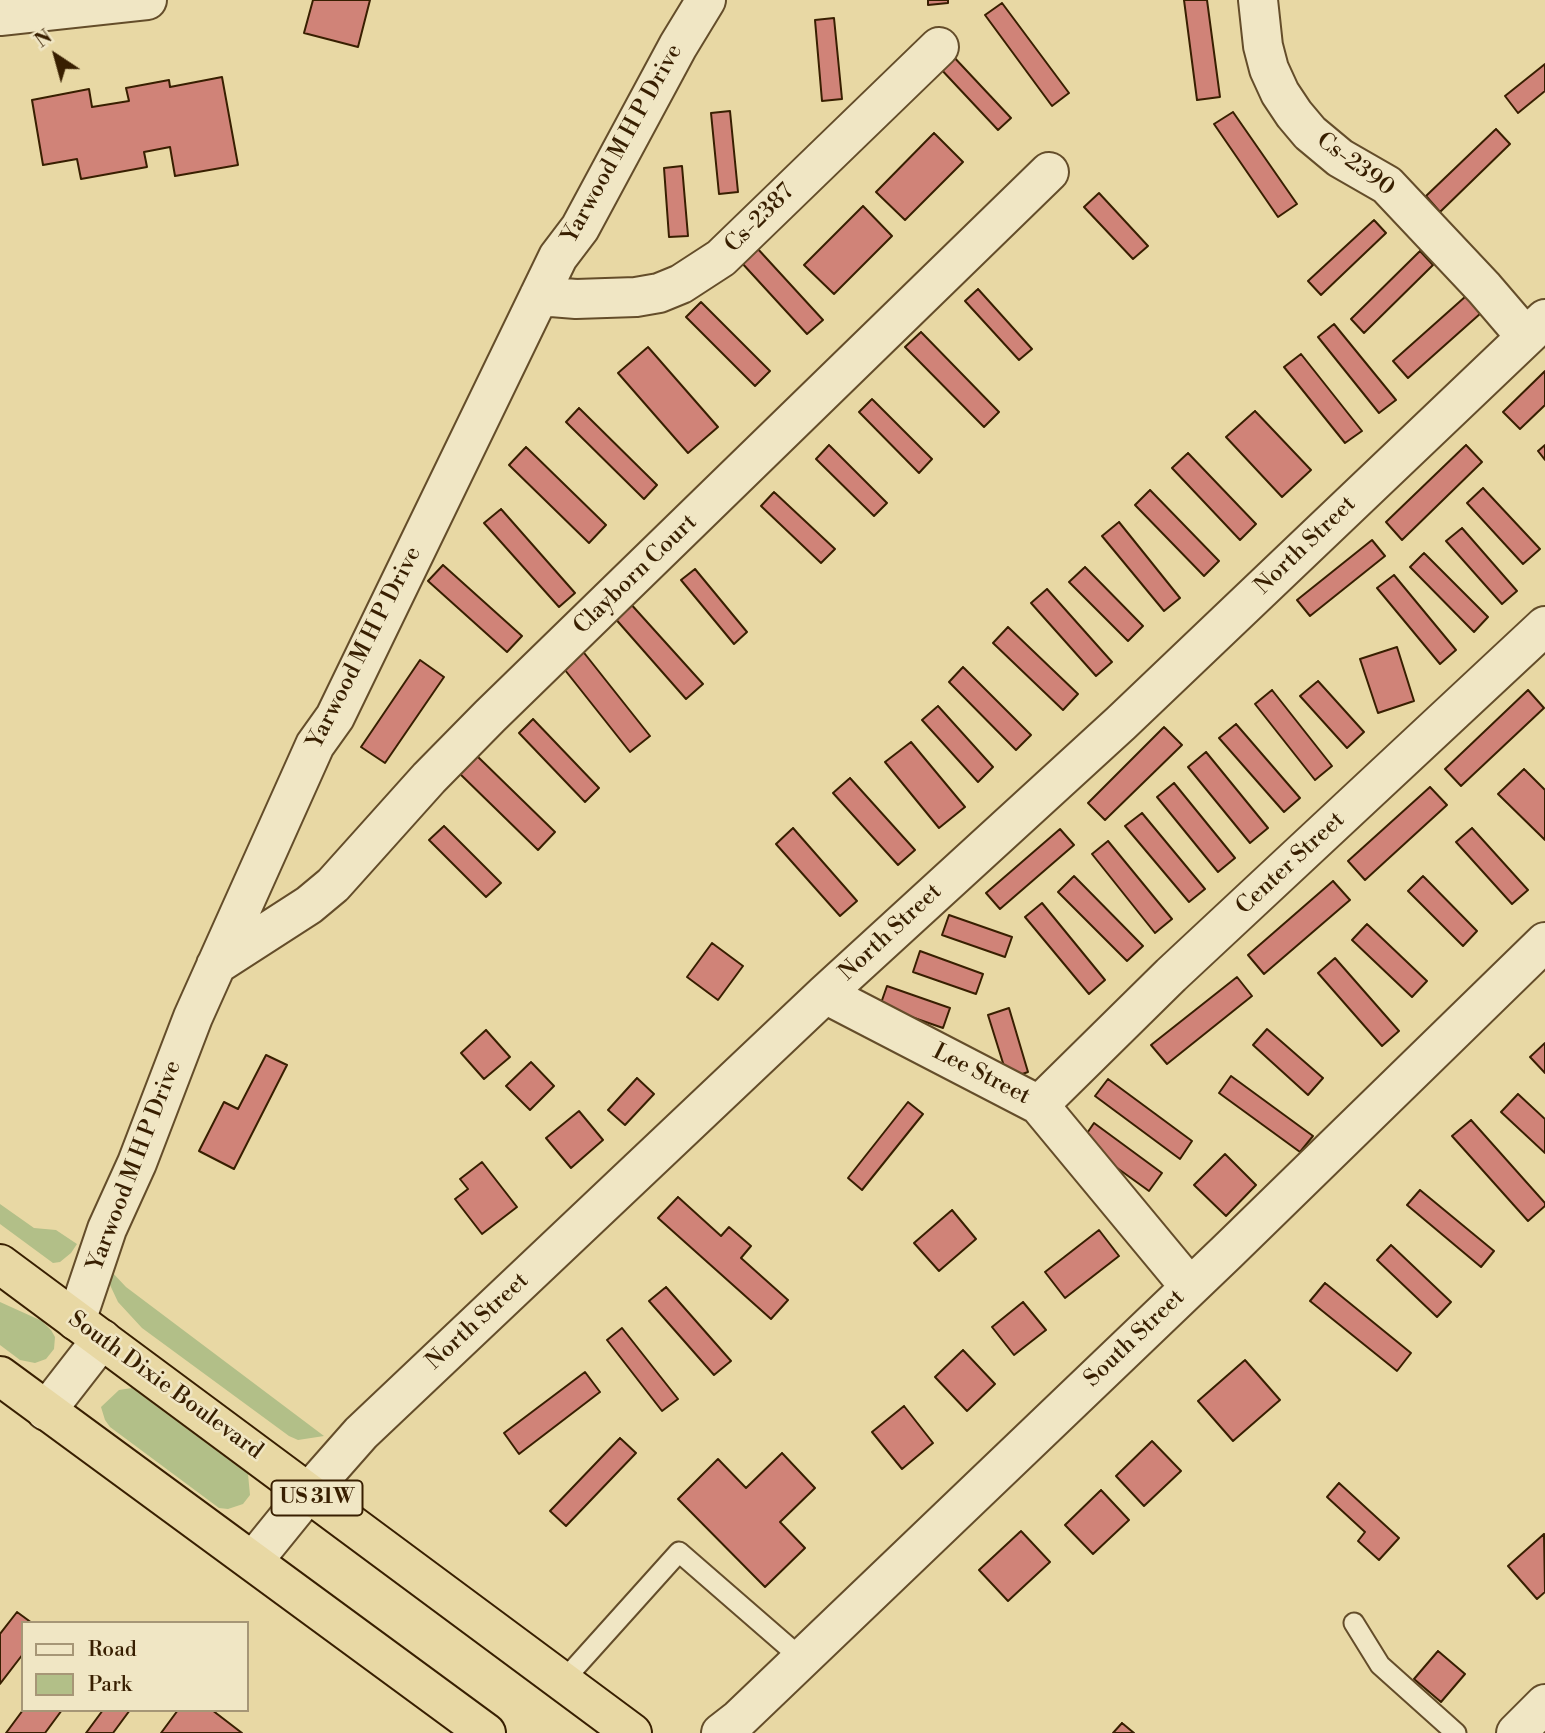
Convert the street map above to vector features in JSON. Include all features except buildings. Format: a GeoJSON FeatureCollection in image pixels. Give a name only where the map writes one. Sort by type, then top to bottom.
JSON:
{"type":"FeatureCollection","features":[{"type":"Feature","properties":{"kind":"highway","name":"South Dixie Boulevard"},"geometry":{"type":"LineString","coordinates":[[0,1264],[632,1733]]}},
{"type":"Feature","properties":{"kind":"highway"},"geometry":{"type":"LineString","coordinates":[[0,1376],[253,1562],[467,1728]]}},
{"type":"Feature","properties":{"kind":"street"},"geometry":{"type":"LineString","coordinates":[[0,16],[147,0]]}},
{"type":"Feature","properties":{"kind":"street","name":"Yarwood M H P Drive"},"geometry":{"type":"LineString","coordinates":[[46,1411],[89,1330],[107,1229],[137,1163],[216,965],[315,745],[335,717],[558,257],[580,228],[678,46],[706,0]]}},
{"type":"Feature","properties":{"kind":"street","name":"Cs-2390"},"geometry":{"type":"LineString","coordinates":[[1258,0],[1263,46],[1269,69],[1294,114],[1340,158],[1387,184],[1484,288],[1535,328]]}},
{"type":"Feature","properties":{"kind":"street","name":"Cs-2387"},"geometry":{"type":"LineString","coordinates":[[539,296],[576,299],[636,297],[659,293],[681,284],[721,258],[939,47]]}},
{"type":"Feature","properties":{"kind":"street","name":"Clayborn Court"},"geometry":{"type":"LineString","coordinates":[[216,965],[309,905],[333,885],[429,778],[490,716],[1049,172]]}},
{"type":"Feature","properties":{"kind":"street","name":"North Street"},"geometry":{"type":"LineString","coordinates":[[253,1562],[309,1492],[371,1423],[825,994],[1121,723],[1535,328]]}},
{"type":"Feature","properties":{"kind":"street","name":"Center Street"},"geometry":{"type":"LineString","coordinates":[[1039,1105],[1171,975],[1545,626]]}},
{"type":"Feature","properties":{"kind":"street","name":"South Street"},"geometry":{"type":"LineString","coordinates":[[721,1733],[739,1719],[1190,1287],[1545,942]]}},
{"type":"Feature","properties":{"kind":"street","name":"Lee Street"},"geometry":{"type":"LineString","coordinates":[[825,994],[1039,1105],[1190,1287]]}},
{"type":"Feature","properties":{"kind":"street"},"geometry":{"type":"LineString","coordinates":[[1516,1733],[1545,1704]]}},
{"type":"Feature","properties":{"kind":"lane"},"geometry":{"type":"LineString","coordinates":[[563,1681],[679,1552],[801,1658]]}},
{"type":"Feature","properties":{"kind":"lane"},"geometry":{"type":"LineString","coordinates":[[1354,1623],[1380,1665],[1456,1733]]}},
{"type":"Feature","properties":{"kind":"green space"},"geometry":{"type":"Polygon","coordinates":[[[0,1204],[34,1228],[56,1230],[77,1244],[60,1262],[53,1263],[0,1224],[0,1204]]]}},
{"type":"Feature","properties":{"kind":"green space"},"geometry":{"type":"Polygon","coordinates":[[[110,1270],[126,1287],[324,1436],[298,1440],[289,1436],[142,1328],[118,1302],[110,1285],[110,1270]]]}},
{"type":"Feature","properties":{"kind":"green space"},"geometry":{"type":"Polygon","coordinates":[[[0,1302],[42,1321],[51,1330],[55,1337],[54,1349],[46,1359],[35,1363],[20,1360],[0,1345],[0,1302]]]}},
{"type":"Feature","properties":{"kind":"green space"},"geometry":{"type":"Polygon","coordinates":[[[132,1388],[248,1474],[250,1495],[243,1504],[228,1509],[219,1508],[110,1427],[101,1407],[119,1390],[132,1388]]]}}]}
